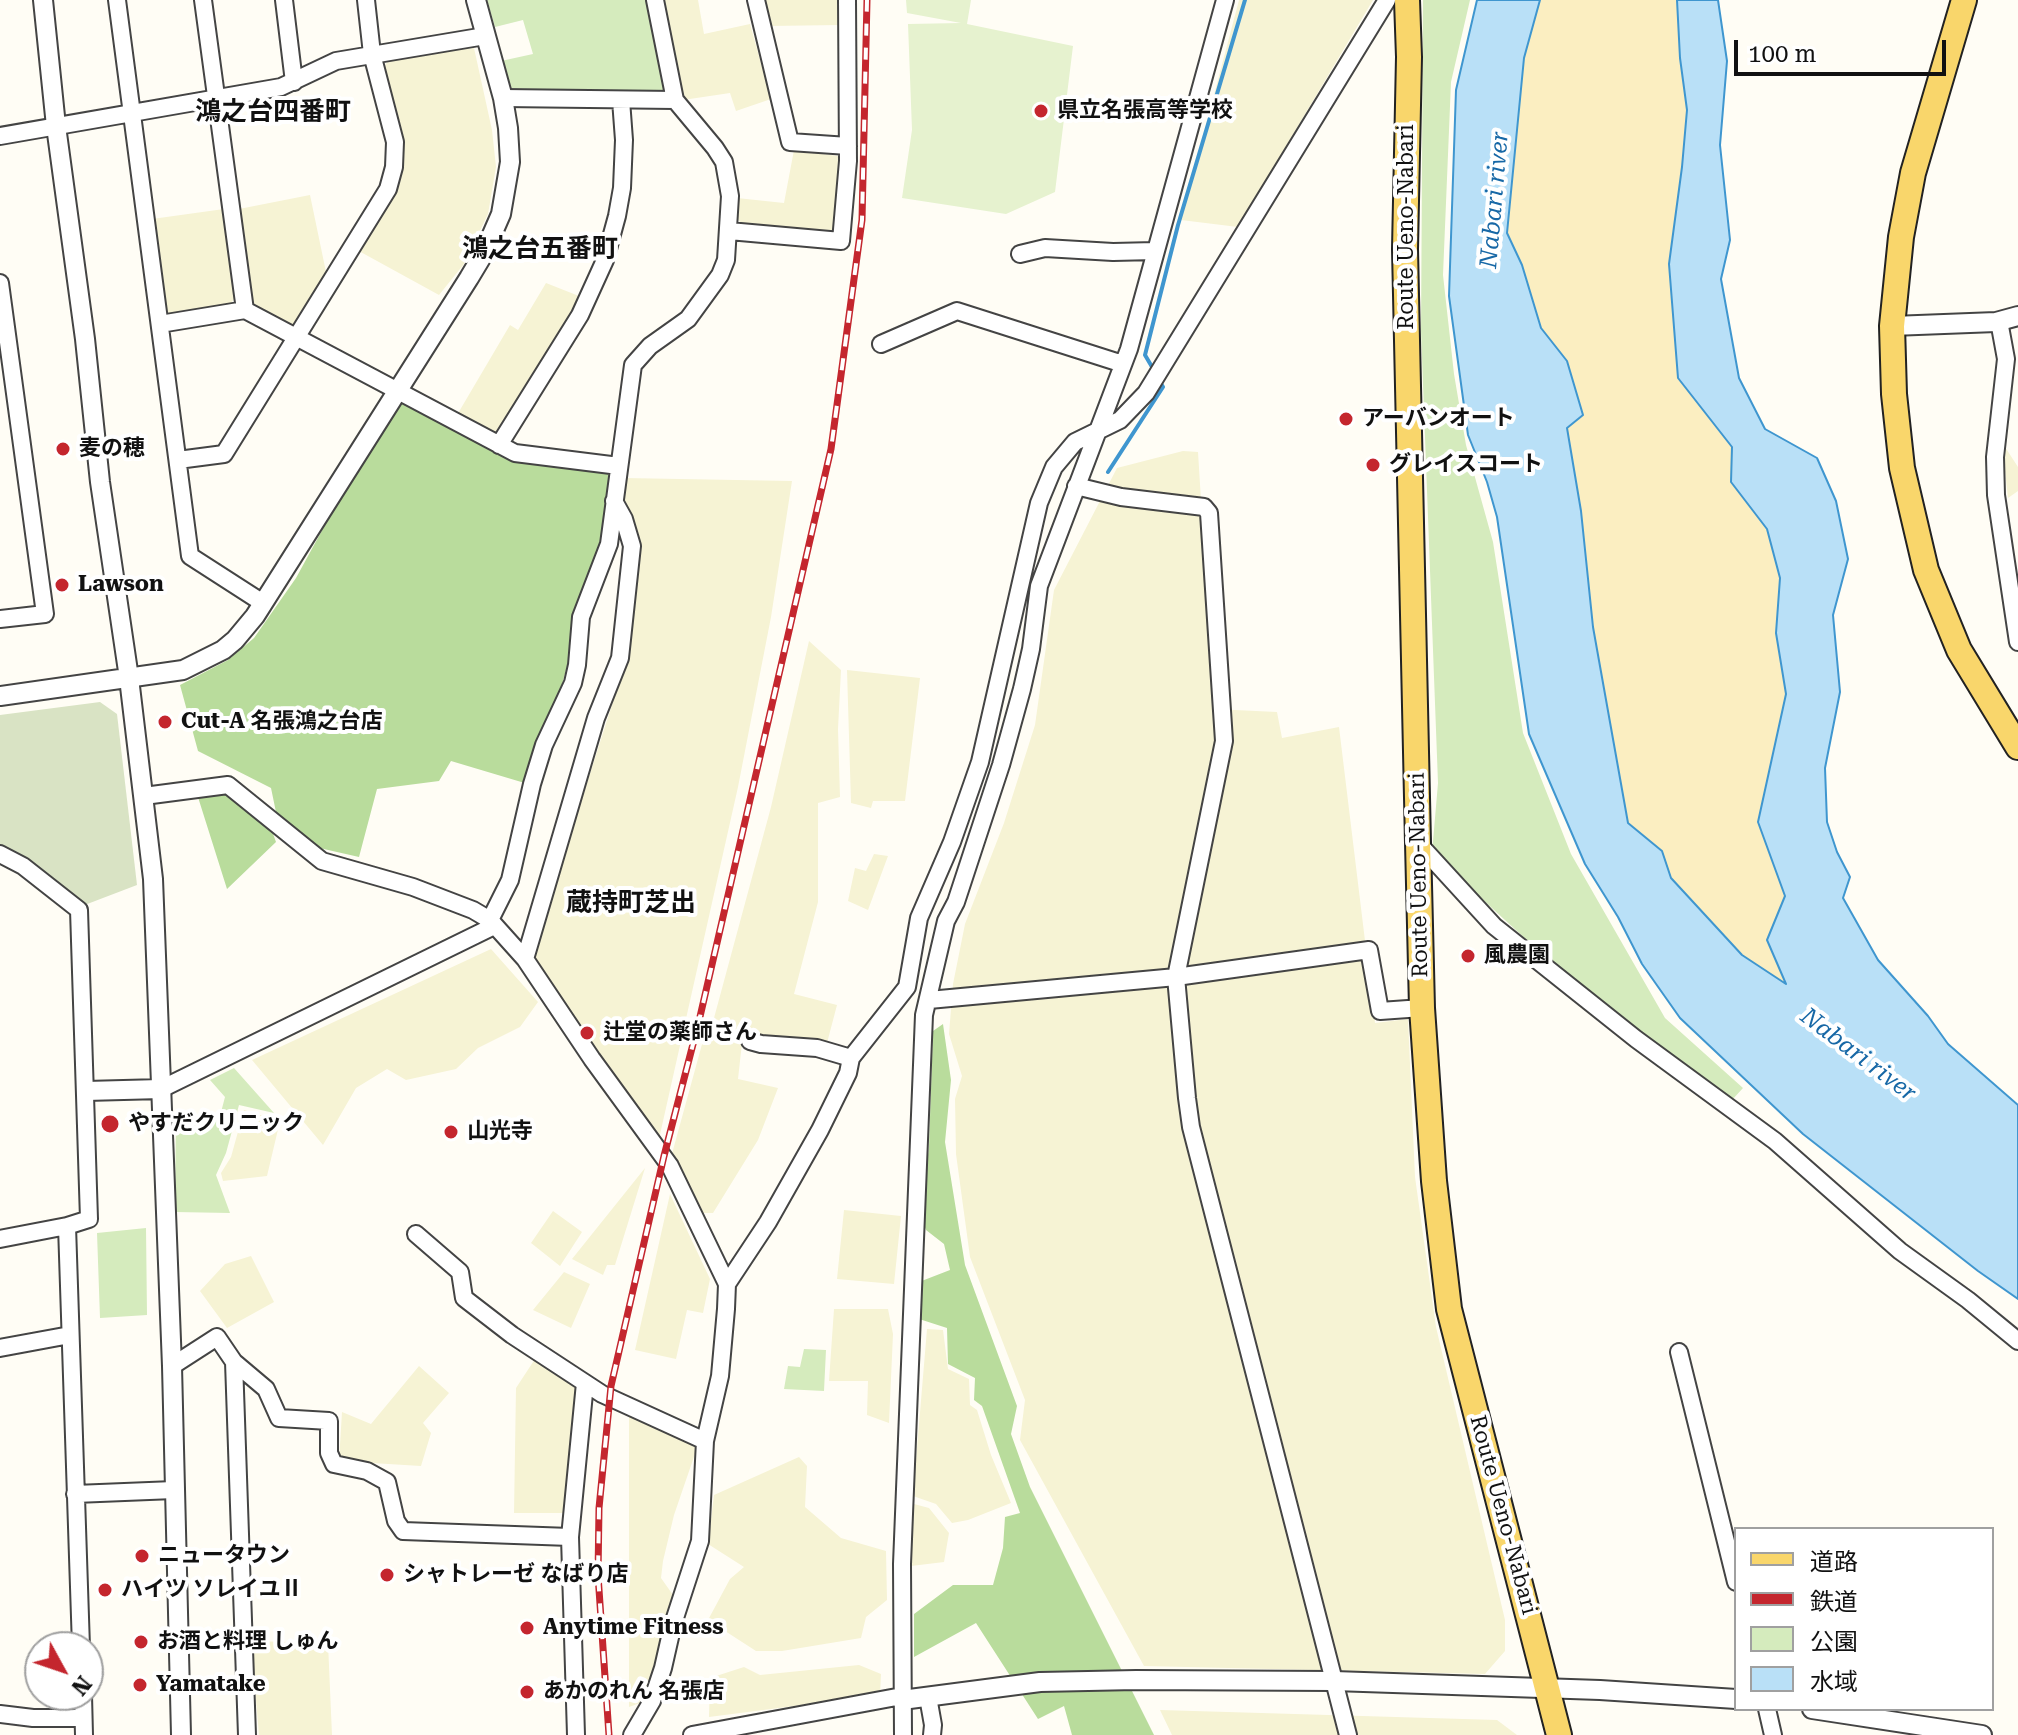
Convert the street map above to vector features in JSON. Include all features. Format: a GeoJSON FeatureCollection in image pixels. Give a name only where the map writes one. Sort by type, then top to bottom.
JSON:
{"type":"FeatureCollection","features":[{"type":"Feature","properties":{"kind":"main road","name":"Route Ueno-Nabari"},"geometry":{"type":"LineString","coordinates":[[1407,0],[1409,57],[1405,249],[1418,843],[1422,1008],[1434,1181],[1449,1309],[1559,1735]]}},
{"type":"Feature","properties":{"kind":"main road"},"geometry":{"type":"LineString","coordinates":[[1964,0],[1913,173],[1901,237],[1892,326],[1893,380],[1902,468],[1926,570],[1959,650],[2018,747]]}},
{"type":"Feature","properties":{"kind":"street"},"geometry":{"type":"LineString","coordinates":[[43,0],[100,482],[129,678],[153,879],[172,1366],[181,1735]]}},
{"type":"Feature","properties":{"kind":"street"},"geometry":{"type":"LineString","coordinates":[[117,0],[190,556],[263,603]]}},
{"type":"Feature","properties":{"kind":"street"},"geometry":{"type":"LineString","coordinates":[[203,0],[245,310]]}},
{"type":"Feature","properties":{"kind":"street"},"geometry":{"type":"LineString","coordinates":[[284,0],[294,82]]}},
{"type":"Feature","properties":{"kind":"street"},"geometry":{"type":"LineString","coordinates":[[178,460],[224,454],[384,198],[396,155],[394,130],[372,54],[366,0]]}},
{"type":"Feature","properties":{"kind":"street"},"geometry":{"type":"LineString","coordinates":[[0,696],[183,670],[211,658],[235,640],[263,603],[477,265],[501,214],[510,162],[503,98],[476,0]]}},
{"type":"Feature","properties":{"kind":"street"},"geometry":{"type":"LineString","coordinates":[[86,1091],[161,1089],[492,923],[510,880],[544,745],[573,683],[581,617],[609,544],[633,365],[650,346],[688,319],[720,275],[726,260],[730,196],[724,162],[675,100],[655,0]]}},
{"type":"Feature","properties":{"kind":"street"},"geometry":{"type":"LineString","coordinates":[[756,0],[790,142],[848,146]]}},
{"type":"Feature","properties":{"kind":"street"},"geometry":{"type":"LineString","coordinates":[[729,231],[841,241],[848,146],[847,0]]}},
{"type":"Feature","properties":{"kind":"street"},"geometry":{"type":"LineString","coordinates":[[903,1735],[902,1564],[924,1015],[946,921],[956,902],[1001,765],[1022,689],[1039,586],[1123,364],[1225,0]]}},
{"type":"Feature","properties":{"kind":"street"},"geometry":{"type":"LineString","coordinates":[[632,1735],[652,1701],[700,1541],[705,1441],[720,1376],[727,1284],[768,1222],[820,1130],[848,1073],[851,1058],[907,987],[919,918],[952,842],[980,762],[1045,484],[1054,467],[1075,442],[1132,411],[1157,377],[1387,0]]}},
{"type":"Feature","properties":{"kind":"street"},"geometry":{"type":"LineString","coordinates":[[0,136],[281,87],[336,61],[485,36]]}},
{"type":"Feature","properties":{"kind":"street"},"geometry":{"type":"LineString","coordinates":[[503,98],[675,100]]}},
{"type":"Feature","properties":{"kind":"street"},"geometry":{"type":"LineString","coordinates":[[499,445],[580,315],[605,260],[622,188],[624,140],[621,100]]}},
{"type":"Feature","properties":{"kind":"street"},"geometry":{"type":"LineString","coordinates":[[1020,254],[1045,248],[1155,251]]}},
{"type":"Feature","properties":{"kind":"street"},"geometry":{"type":"LineString","coordinates":[[0,283],[4,352],[45,614],[0,619]]}},
{"type":"Feature","properties":{"kind":"street"},"geometry":{"type":"LineString","coordinates":[[160,324],[245,310],[515,453],[619,466]]}},
{"type":"Feature","properties":{"kind":"street"},"geometry":{"type":"LineString","coordinates":[[881,344],[957,311],[1123,364]]}},
{"type":"Feature","properties":{"kind":"street"},"geometry":{"type":"LineString","coordinates":[[1892,326],[1999,321],[2018,316]]}},
{"type":"Feature","properties":{"kind":"street"},"geometry":{"type":"LineString","coordinates":[[1999,321],[2006,359],[1995,457],[1996,495],[2018,642]]}},
{"type":"Feature","properties":{"kind":"street"},"geometry":{"type":"LineString","coordinates":[[1076,486],[1121,497],[1204,507],[1210,520],[1224,741],[1176,977],[1191,1127],[1348,1735]]}},
{"type":"Feature","properties":{"kind":"street"},"geometry":{"type":"LineString","coordinates":[[525,959],[596,718],[620,658],[632,546],[624,519],[614,501]]}},
{"type":"Feature","properties":{"kind":"street"},"geometry":{"type":"LineString","coordinates":[[144,796],[228,785],[322,861],[413,887],[473,910],[492,923],[525,959],[592,1059],[670,1166],[727,1284]]}},
{"type":"Feature","properties":{"kind":"street"},"geometry":{"type":"LineString","coordinates":[[1418,843],[1494,926],[1636,1039],[1775,1141],[1900,1251],[2018,1341]]}},
{"type":"Feature","properties":{"kind":"street"},"geometry":{"type":"LineString","coordinates":[[0,854],[23,866],[79,910],[89,1219],[0,1239]]}},
{"type":"Feature","properties":{"kind":"street"},"geometry":{"type":"LineString","coordinates":[[929,1000],[1176,977],[1369,950],[1380,1011],[1422,1008]]}},
{"type":"Feature","properties":{"kind":"street"},"geometry":{"type":"LineString","coordinates":[[750,1041],[817,1048],[851,1058]]}},
{"type":"Feature","properties":{"kind":"street"},"geometry":{"type":"LineString","coordinates":[[67,1226],[80,1631]]}},
{"type":"Feature","properties":{"kind":"street"},"geometry":{"type":"LineString","coordinates":[[416,1234],[460,1272],[464,1298],[512,1335],[631,1409],[705,1441]]}},
{"type":"Feature","properties":{"kind":"street"},"geometry":{"type":"LineString","coordinates":[[0,1348],[70,1335]]}},
{"type":"Feature","properties":{"kind":"street"},"geometry":{"type":"LineString","coordinates":[[172,1366],[217,1337],[234,1362],[266,1389],[279,1418],[329,1421],[329,1453],[334,1464],[345,1469],[367,1471],[387,1482],[396,1521],[403,1531],[570,1537]]}},
{"type":"Feature","properties":{"kind":"street"},"geometry":{"type":"LineString","coordinates":[[1679,1352],[1734,1574]]}},
{"type":"Feature","properties":{"kind":"street"},"geometry":{"type":"LineString","coordinates":[[234,1362],[247,1735]]}},
{"type":"Feature","properties":{"kind":"street"},"geometry":{"type":"LineString","coordinates":[[576,1735],[570,1537],[585,1383]]}},
{"type":"Feature","properties":{"kind":"street"},"geometry":{"type":"LineString","coordinates":[[75,1494],[174,1490]]}},
{"type":"Feature","properties":{"kind":"street"},"geometry":{"type":"LineString","coordinates":[[692,1735],[902,1698],[1040,1682],[1334,1681],[1548,1688],[1734,1699]]}},
{"type":"Feature","properties":{"kind":"street"},"geometry":{"type":"LineString","coordinates":[[928,1697],[932,1735]]}},
{"type":"Feature","properties":{"kind":"street"},"geometry":{"type":"LineString","coordinates":[[1767,1711],[1773,1735]]}},
{"type":"Feature","properties":{"kind":"street"},"geometry":{"type":"LineString","coordinates":[[1825,1711],[1982,1735]]}},
{"type":"Feature","properties":{"kind":"street"},"geometry":{"type":"LineString","coordinates":[[0,1714],[84,1726]]}},
{"type":"Feature","properties":{"kind":"shaded area"},"geometry":{"type":"Polygon","coordinates":[[[664,0],[698,0],[704,34],[750,24],[771,99],[736,111],[730,93],[683,100],[664,0]]]}},
{"type":"Feature","properties":{"kind":"shaded area"},"geometry":{"type":"Polygon","coordinates":[[[762,0],[840,0],[840,25],[769,26],[762,0]]]}},
{"type":"Feature","properties":{"kind":"shaded area"},"geometry":{"type":"Polygon","coordinates":[[[1239,0],[1373,0],[1238,227],[1181,220],[1239,0]]]}},
{"type":"Feature","properties":{"kind":"shaded area"},"geometry":{"type":"Polygon","coordinates":[[[474,48],[492,130],[496,167],[488,214],[464,264],[439,295],[357,250],[397,181],[403,159],[400,131],[383,69],[389,59],[474,48]]]}},
{"type":"Feature","properties":{"kind":"shaded area"},"geometry":{"type":"Polygon","coordinates":[[[794,150],[838,156],[837,227],[827,234],[743,225],[735,216],[737,198],[784,203],[794,150]]]}},
{"type":"Feature","properties":{"kind":"shaded area"},"geometry":{"type":"Polygon","coordinates":[[[310,195],[326,272],[298,323],[288,326],[255,308],[250,302],[239,209],[310,195]]]}},
{"type":"Feature","properties":{"kind":"shaded area"},"geometry":{"type":"Polygon","coordinates":[[[224,209],[236,296],[229,306],[172,316],[163,308],[152,219],[224,209]]]}},
{"type":"Feature","properties":{"kind":"shaded area"},"geometry":{"type":"Polygon","coordinates":[[[546,283],[584,298],[493,436],[457,415],[510,325],[518,330],[546,283]]]}},
{"type":"Feature","properties":{"kind":"shaded area"},"geometry":{"type":"Polygon","coordinates":[[[2005,447],[2018,467],[2018,491],[2008,498],[2003,453],[2005,447]]]}},
{"type":"Feature","properties":{"kind":"shaded area"},"geometry":{"type":"Polygon","coordinates":[[[1183,451],[1198,452],[1214,709],[1277,712],[1282,738],[1339,727],[1375,1023],[1408,1019],[1415,1177],[1436,1327],[1505,1620],[1505,1651],[1485,1674],[1144,1666],[1020,1440],[1025,1400],[970,1257],[956,1154],[955,1099],[962,1076],[949,1034],[953,984],[965,924],[1004,823],[1035,725],[1054,590],[1117,468],[1183,451]]]}},
{"type":"Feature","properties":{"kind":"shaded area"},"geometry":{"type":"Polygon","coordinates":[[[624,478],[792,481],[771,617],[738,787],[659,1139],[531,958],[626,661],[630,602],[621,499],[624,478]]]}},
{"type":"Feature","properties":{"kind":"shaded area"},"geometry":{"type":"Polygon","coordinates":[[[809,641],[841,670],[838,729],[840,797],[818,803],[818,902],[794,994],[837,1005],[827,1043],[755,1039],[714,1018],[771,807],[809,641]]]}},
{"type":"Feature","properties":{"kind":"shaded area"},"geometry":{"type":"Polygon","coordinates":[[[847,670],[920,678],[905,801],[873,801],[871,808],[851,803],[847,670]]]}},
{"type":"Feature","properties":{"kind":"shaded area"},"geometry":{"type":"Polygon","coordinates":[[[874,854],[888,856],[868,910],[848,901],[855,868],[866,871],[874,854]]]}},
{"type":"Feature","properties":{"kind":"shaded area"},"geometry":{"type":"Polygon","coordinates":[[[491,949],[538,1002],[520,1027],[478,1048],[456,1069],[406,1080],[387,1069],[356,1088],[323,1145],[252,1060],[491,949]]]}},
{"type":"Feature","properties":{"kind":"shaded area"},"geometry":{"type":"Polygon","coordinates":[[[707,1026],[742,1043],[738,1079],[778,1088],[758,1140],[713,1213],[702,1213],[670,1161],[707,1026]]]}},
{"type":"Feature","properties":{"kind":"shaded area"},"geometry":{"type":"Polygon","coordinates":[[[244,1110],[280,1121],[267,1176],[223,1181],[221,1173],[231,1157],[244,1110]]]}},
{"type":"Feature","properties":{"kind":"shaded area"},"geometry":{"type":"Polygon","coordinates":[[[645,1168],[615,1265],[607,1265],[603,1275],[572,1259],[645,1168]]]}},
{"type":"Feature","properties":{"kind":"shaded area"},"geometry":{"type":"Polygon","coordinates":[[[670,1194],[710,1279],[703,1313],[687,1310],[676,1359],[635,1350],[670,1194]]]}},
{"type":"Feature","properties":{"kind":"shaded area"},"geometry":{"type":"Polygon","coordinates":[[[844,1210],[901,1216],[894,1284],[837,1279],[844,1210]]]}},
{"type":"Feature","properties":{"kind":"shaded area"},"geometry":{"type":"Polygon","coordinates":[[[553,1211],[582,1232],[560,1266],[531,1243],[553,1211]]]}},
{"type":"Feature","properties":{"kind":"shaded area"},"geometry":{"type":"Polygon","coordinates":[[[251,1256],[274,1302],[227,1328],[200,1291],[225,1264],[251,1256]]]}},
{"type":"Feature","properties":{"kind":"shaded area"},"geometry":{"type":"Polygon","coordinates":[[[564,1272],[590,1284],[571,1328],[533,1310],[564,1272]]]}},
{"type":"Feature","properties":{"kind":"shaded area"},"geometry":{"type":"Polygon","coordinates":[[[834,1309],[888,1309],[893,1334],[889,1423],[867,1415],[868,1381],[829,1381],[834,1309]]]}},
{"type":"Feature","properties":{"kind":"shaded area"},"geometry":{"type":"Polygon","coordinates":[[[927,1329],[943,1330],[948,1369],[969,1379],[970,1405],[977,1410],[1011,1503],[952,1523],[936,1504],[913,1496],[927,1329]]]}},
{"type":"Feature","properties":{"kind":"shaded area"},"geometry":{"type":"Polygon","coordinates":[[[535,1359],[578,1390],[570,1513],[514,1513],[516,1388],[535,1359]]]}},
{"type":"Feature","properties":{"kind":"shaded area"},"geometry":{"type":"Polygon","coordinates":[[[419,1366],[449,1393],[423,1423],[431,1433],[421,1466],[339,1461],[342,1412],[371,1424],[419,1366]]]}},
{"type":"Feature","properties":{"kind":"shaded area"},"geometry":{"type":"Polygon","coordinates":[[[629,1414],[698,1445],[674,1515],[663,1561],[661,1578],[673,1595],[667,1634],[643,1702],[629,1707],[629,1414]]]}},
{"type":"Feature","properties":{"kind":"shaded area"},"geometry":{"type":"Polygon","coordinates":[[[799,1457],[807,1466],[805,1507],[841,1538],[886,1551],[887,1600],[866,1617],[861,1638],[782,1651],[756,1651],[708,1620],[730,1579],[744,1567],[708,1544],[714,1495],[799,1457]]]}},
{"type":"Feature","properties":{"kind":"shaded area"},"geometry":{"type":"Polygon","coordinates":[[[914,1504],[929,1508],[949,1533],[944,1562],[911,1566],[914,1504]]]}},
{"type":"Feature","properties":{"kind":"shaded area"},"geometry":{"type":"Polygon","coordinates":[[[251,1641],[328,1643],[332,1735],[259,1735],[251,1641]]]}},
{"type":"Feature","properties":{"kind":"shaded area"},"geometry":{"type":"Polygon","coordinates":[[[859,1665],[881,1674],[880,1695],[709,1717],[710,1678],[744,1667],[760,1675],[859,1665]]]}},
{"type":"Feature","properties":{"kind":"shaded area"},"geometry":{"type":"Polygon","coordinates":[[[1160,1710],[1497,1720],[1517,1735],[1172,1735],[1160,1710]]]}},
{"type":"Feature","properties":{"kind":"green space"},"geometry":{"type":"Polygon","coordinates":[[[487,0],[650,0],[665,93],[508,94],[501,61],[533,54],[523,20],[495,27],[487,0]]]}},
{"type":"Feature","properties":{"kind":"green space"},"geometry":{"type":"Polygon","coordinates":[[[906,0],[971,0],[967,24],[1073,46],[1055,192],[1006,214],[902,198],[912,130],[908,24],[961,23],[907,13],[906,0]]]}},
{"type":"Feature","properties":{"kind":"green space"},"geometry":{"type":"Polygon","coordinates":[[[1423,0],[1470,0],[1451,82],[1443,275],[1466,445],[1493,542],[1523,733],[1571,854],[1665,1018],[1743,1088],[1732,1100],[1661,1049],[1530,943],[1432,853],[1438,783],[1421,331],[1423,0]]]}},
{"type":"Feature","properties":{"kind":"green space"},"geometry":{"type":"Polygon","coordinates":[[[397,401],[515,457],[618,471],[556,706],[528,784],[451,761],[439,781],[377,789],[359,857],[315,847],[277,817],[271,788],[198,751],[180,685],[228,660],[254,638],[296,578],[397,401]]]}},
{"type":"Feature","properties":{"kind":"green space"},"geometry":{"type":"Polygon","coordinates":[[[100,702],[117,714],[137,885],[82,906],[0,847],[0,715],[100,702]]]}},
{"type":"Feature","properties":{"kind":"green space"},"geometry":{"type":"Polygon","coordinates":[[[197,794],[232,795],[272,831],[276,842],[227,889],[197,794]]]}},
{"type":"Feature","properties":{"kind":"green space"},"geometry":{"type":"Polygon","coordinates":[[[943,1024],[951,1080],[945,1142],[965,1265],[1017,1406],[1011,1434],[1030,1487],[1154,1735],[1072,1735],[1064,1706],[1038,1719],[976,1623],[914,1657],[914,1614],[953,1585],[993,1585],[1003,1548],[1005,1517],[1020,1513],[982,1406],[974,1400],[975,1378],[948,1364],[947,1328],[916,1318],[919,1282],[950,1270],[944,1244],[926,1230],[921,1218],[929,1146],[933,1031],[943,1024]]]}},
{"type":"Feature","properties":{"kind":"green space"},"geometry":{"type":"Polygon","coordinates":[[[234,1068],[274,1113],[239,1105],[226,1153],[216,1175],[230,1213],[175,1212],[176,1117],[220,1116],[225,1097],[210,1080],[234,1068]]]}},
{"type":"Feature","properties":{"kind":"green space"},"geometry":{"type":"Polygon","coordinates":[[[146,1228],[147,1315],[100,1318],[97,1233],[146,1228]]]}},
{"type":"Feature","properties":{"kind":"green space"},"geometry":{"type":"Polygon","coordinates":[[[804,1349],[826,1350],[824,1391],[784,1389],[788,1366],[800,1367],[804,1349]]]}},
{"type":"Feature","properties":{"kind":"sand"},"geometry":{"type":"Polygon","coordinates":[[[1540,0],[1677,0],[1687,110],[1682,167],[1703,410],[1732,447],[1731,482],[1767,529],[1780,578],[1776,633],[1786,694],[1758,822],[1785,896],[1767,940],[1788,985],[1742,955],[1671,878],[1662,851],[1628,824],[1593,627],[1581,511],[1567,428],[1567,361],[1541,328],[1522,265],[1507,233],[1524,58],[1540,0]]]}},
{"type":"Feature","properties":{"kind":"water","name":"Nabari river"},"geometry":{"type":"Polygon","coordinates":[[[1477,0],[1540,0],[1524,58],[1507,233],[1522,265],[1541,328],[1567,361],[1583,415],[1567,428],[1581,511],[1593,627],[1628,823],[1662,851],[1671,878],[1742,955],[1786,984],[1767,940],[1785,896],[1758,822],[1786,694],[1776,633],[1780,578],[1767,529],[1731,482],[1732,447],[1678,378],[1669,264],[1687,110],[1677,0],[1718,0],[1727,61],[1720,145],[1730,240],[1721,279],[1739,378],[1765,429],[1817,458],[1836,501],[1848,559],[1833,615],[1840,692],[1825,768],[1827,822],[1850,877],[1843,898],[1878,960],[1928,1016],[1948,1044],[2018,1105],[2018,1299],[1803,1134],[1680,1018],[1642,964],[1618,917],[1585,864],[1529,734],[1497,517],[1468,435],[1449,296],[1456,90],[1477,0]]]}},
{"type":"Feature","properties":{"kind":"waterway"},"geometry":{"type":"LineString","coordinates":[[1155,372],[1145,355],[1178,225],[1245,0]]}},
{"type":"Feature","properties":{"kind":"waterway"},"geometry":{"type":"LineString","coordinates":[[1108,472],[1163,387],[1159,380]]}},
{"type":"Feature","properties":{"kind":"railway"},"geometry":{"type":"LineString","coordinates":[[609,1735],[598,1575],[599,1508],[611,1386],[831,449],[862,220],[867,0]]}},
{"type":"Feature","properties":{"kind":"place","name":"県立名張高等学校"},"geometry":{"type":"Point","coordinates":[1041,111]}},
{"type":"Feature","properties":{"kind":"place","name":"アーバンオート"},"geometry":{"type":"Point","coordinates":[1346,419]}},
{"type":"Feature","properties":{"kind":"place","name":"麦の穂"},"geometry":{"type":"Point","coordinates":[63,449]}},
{"type":"Feature","properties":{"kind":"place","name":"グレイスコート"},"geometry":{"type":"Point","coordinates":[1373,465]}},
{"type":"Feature","properties":{"kind":"place","name":"Lawson"},"geometry":{"type":"Point","coordinates":[62,585]}},
{"type":"Feature","properties":{"kind":"place","name":"Cut-A 名張鴻之台店"},"geometry":{"type":"Point","coordinates":[165,722]}},
{"type":"Feature","properties":{"kind":"place","name":"風農園"},"geometry":{"type":"Point","coordinates":[1468,956]}},
{"type":"Feature","properties":{"kind":"place","name":"辻堂の薬師さん"},"geometry":{"type":"Point","coordinates":[587,1033]}},
{"type":"Feature","properties":{"kind":"place","name":"やすだクリニック"},"geometry":{"type":"Point","coordinates":[110,1124]}},
{"type":"Feature","properties":{"kind":"place","name":"山光寺"},"geometry":{"type":"Point","coordinates":[451,1132]}},
{"type":"Feature","properties":{"kind":"place","name":"ニュータウン"},"geometry":{"type":"Point","coordinates":[142,1556]}},
{"type":"Feature","properties":{"kind":"place","name":"シャトレーゼ なばり店"},"geometry":{"type":"Point","coordinates":[387,1575]}},
{"type":"Feature","properties":{"kind":"place","name":"ハイツ ソレイユⅡ"},"geometry":{"type":"Point","coordinates":[105,1590]}},
{"type":"Feature","properties":{"kind":"place","name":"Anytime Fitness"},"geometry":{"type":"Point","coordinates":[527,1628]}},
{"type":"Feature","properties":{"kind":"place","name":"お酒と料理 しゅん"},"geometry":{"type":"Point","coordinates":[141,1642]}},
{"type":"Feature","properties":{"kind":"place","name":"Yamatake"},"geometry":{"type":"Point","coordinates":[140,1685]}},
{"type":"Feature","properties":{"kind":"place","name":"あかのれん 名張店"},"geometry":{"type":"Point","coordinates":[527,1692]}},
{"type":"Feature","properties":{"kind":"district","name":"鴻之台四番町"},"geometry":{"type":"Point","coordinates":[273,112]}},
{"type":"Feature","properties":{"kind":"district","name":"鴻之台五番町"},"geometry":{"type":"Point","coordinates":[540,249]}},
{"type":"Feature","properties":{"kind":"district","name":"蔵持町芝出"},"geometry":{"type":"Point","coordinates":[631,903]}}]}
